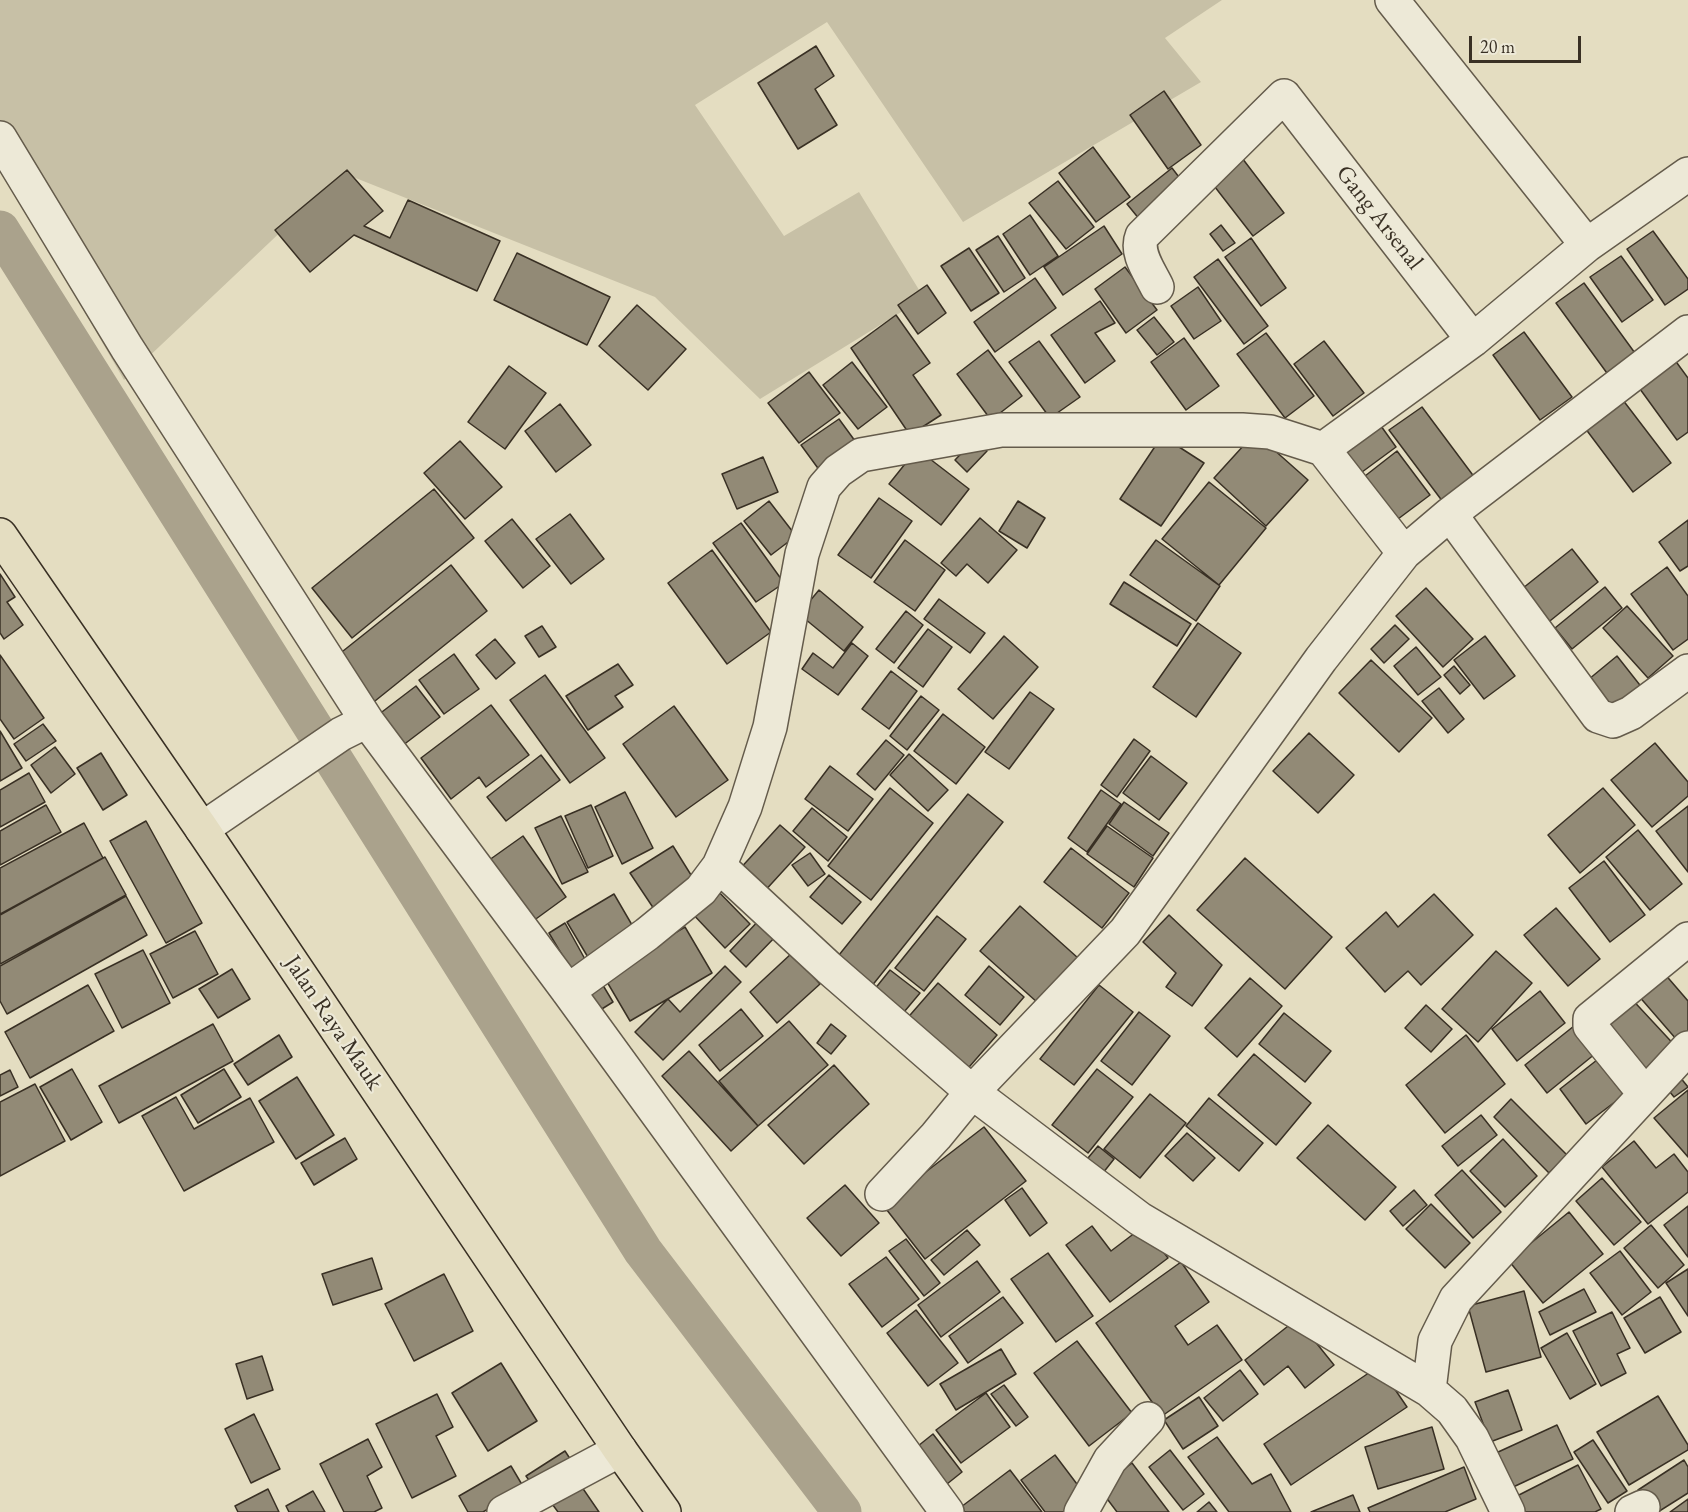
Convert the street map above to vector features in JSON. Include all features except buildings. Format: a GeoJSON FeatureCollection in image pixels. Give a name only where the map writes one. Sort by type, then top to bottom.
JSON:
{"type":"FeatureCollection","features":[{"type":"Feature","properties":{"kind":"main road","name":"Jalan Raya Mauk"},"geometry":{"type":"LineString","coordinates":[[0,534],[664,1512]]}},
{"type":"Feature","properties":{"kind":"street"},"geometry":{"type":"LineString","coordinates":[[1392,0],[1587,245]]}},
{"type":"Feature","properties":{"kind":"street","name":"Gang Arsenal"},"geometry":{"type":"LineString","coordinates":[[1157,287],[1138,244],[1142,236],[1284,96],[1473,340]]}},
{"type":"Feature","properties":{"kind":"street"},"geometry":{"type":"LineString","coordinates":[[0,138],[354,728],[568,991],[947,1512]]}},
{"type":"Feature","properties":{"kind":"street"},"geometry":{"type":"LineString","coordinates":[[1323,449],[1473,340],[1587,245],[1688,174]]}},
{"type":"Feature","properties":{"kind":"street"},"geometry":{"type":"LineString","coordinates":[[882,1194],[936,1136],[972,1092],[1125,932],[1321,659],[1404,553],[1450,514],[1688,332]]}},
{"type":"Feature","properties":{"kind":"street"},"geometry":{"type":"LineString","coordinates":[[568,991],[647,934],[692,898],[719,866],[745,807],[770,727],[802,554],[824,487],[838,471],[861,455],[1001,430],[1270,432],[1323,449],[1404,553]]}},
{"type":"Feature","properties":{"kind":"street"},"geometry":{"type":"LineString","coordinates":[[1450,514],[1598,716],[1613,721],[1631,713],[1688,671]]}},
{"type":"Feature","properties":{"kind":"street"},"geometry":{"type":"LineString","coordinates":[[202,829],[354,728]]}},
{"type":"Feature","properties":{"kind":"street"},"geometry":{"type":"LineString","coordinates":[[719,866],[829,968],[972,1092],[1140,1219],[1429,1390],[1452,1410],[1472,1438],[1508,1512]]}},
{"type":"Feature","properties":{"kind":"street"},"geometry":{"type":"LineString","coordinates":[[1645,1094],[1590,1026],[1590,1019],[1688,939]]}},
{"type":"Feature","properties":{"kind":"street"},"geometry":{"type":"LineString","coordinates":[[1429,1390],[1435,1341],[1456,1299],[1688,1048]]}},
{"type":"Feature","properties":{"kind":"street"},"geometry":{"type":"LineString","coordinates":[[1081,1512],[1110,1460],[1148,1419]]}},
{"type":"Feature","properties":{"kind":"street"},"geometry":{"type":"LineString","coordinates":[[504,1512],[620,1450]]}},
{"type":"Feature","properties":{"kind":"shaded area"},"geometry":{"type":"Polygon","coordinates":[[[0,0],[1222,0],[1165,38],[1201,82],[963,222],[827,22],[695,105],[784,236],[859,192],[924,298],[760,399],[655,297],[343,173],[124,380],[0,166],[0,0]]]}},
{"type":"Feature","properties":{"kind":"waterway"},"geometry":{"type":"LineString","coordinates":[[0,230],[643,1251],[842,1512]]}}]}
